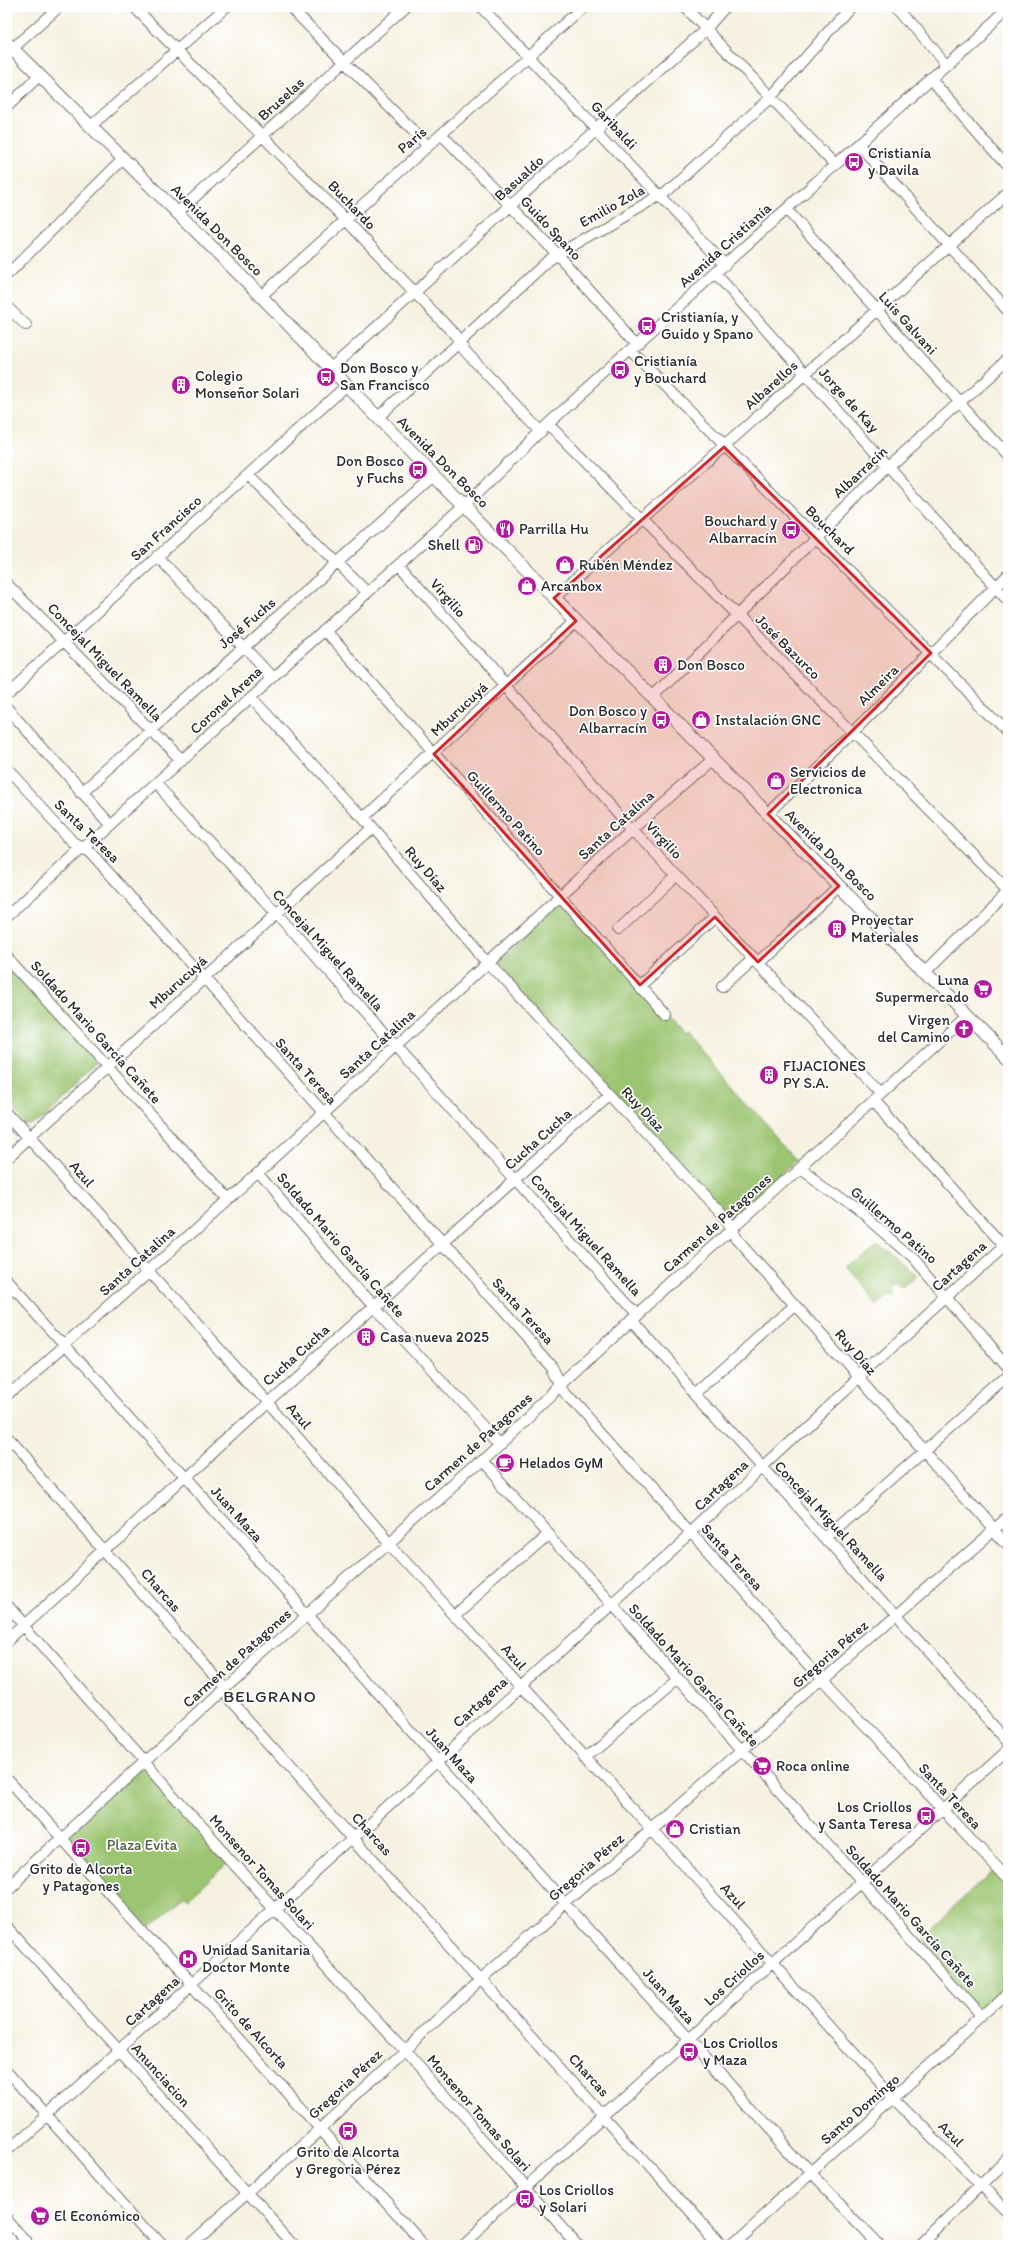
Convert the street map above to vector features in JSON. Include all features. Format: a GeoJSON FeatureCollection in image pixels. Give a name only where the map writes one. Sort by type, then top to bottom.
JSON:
{"type":"FeatureCollection","features":[{"type":"Feature","properties":{"kind":"main road","name":"Avenida Don Bosco"},"geometry":{"type":"LineString","coordinates":[[10,46],[261,296],[377,418],[576,621],[1008,1058]]}},
{"type":"Feature","properties":{"kind":"street"},"geometry":{"type":"LineString","coordinates":[[10,46],[59,7]]}},
{"type":"Feature","properties":{"kind":"street","name":"Buchardo"},"geometry":{"type":"LineString","coordinates":[[134,7],[345,219],[414,292],[464,350],[545,428]]}},
{"type":"Feature","properties":{"kind":"street"},"geometry":{"type":"LineString","coordinates":[[91,126],[226,7]]}},
{"type":"Feature","properties":{"kind":"street"},"geometry":{"type":"LineString","coordinates":[[290,7],[427,146]]}},
{"type":"Feature","properties":{"kind":"street","name":"Bruselas"},"geometry":{"type":"LineString","coordinates":[[177,213],[405,7]]}},
{"type":"Feature","properties":{"kind":"street","name":"Garibaldi"},"geometry":{"type":"LineString","coordinates":[[481,7],[529,56],[725,265]]}},
{"type":"Feature","properties":{"kind":"street","name":"París"},"geometry":{"type":"LineString","coordinates":[[261,296],[583,7]]}},
{"type":"Feature","properties":{"kind":"street"},"geometry":{"type":"LineString","coordinates":[[685,7],[834,165]]}},
{"type":"Feature","properties":{"kind":"street","name":"Basualdo"},"geometry":{"type":"LineString","coordinates":[[330,369],[706,29],[725,7]]}},
{"type":"Feature","properties":{"kind":"street","name":"Emilio Zola"},"geometry":{"type":"LineString","coordinates":[[377,418],[557,254],[661,196],[770,98],[850,7]]}},
{"type":"Feature","properties":{"kind":"street"},"geometry":{"type":"LineString","coordinates":[[898,7],[946,64]]}},
{"type":"Feature","properties":{"kind":"street","name":"Avenida Cristianía"},"geometry":{"type":"LineString","coordinates":[[464,506],[545,428],[1008,9]]}},
{"type":"Feature","properties":{"kind":"street"},"geometry":{"type":"LineString","coordinates":[[7,107],[39,76]]}},
{"type":"Feature","properties":{"kind":"street"},"geometry":{"type":"LineString","coordinates":[[930,78],[1008,167]]}},
{"type":"Feature","properties":{"kind":"street","name":"Guido Spano"},"geometry":{"type":"LineString","coordinates":[[442,135],[557,254],[634,347]]}},
{"type":"Feature","properties":{"kind":"street"},"geometry":{"type":"LineString","coordinates":[[859,144],[1008,311]]}},
{"type":"Feature","properties":{"kind":"street"},"geometry":{"type":"LineString","coordinates":[[7,275],[123,159]]}},
{"type":"Feature","properties":{"kind":"street","name":"Albarellos"},"geometry":{"type":"LineString","coordinates":[[554,598],[643,521],[877,311],[949,244],[1008,193]]}},
{"type":"Feature","properties":{"kind":"street","name":"Luis Galvani"},"geometry":{"type":"LineString","coordinates":[[787,210],[1008,456]]}},
{"type":"Feature","properties":{"kind":"street","name":"Jorge de Kay"},"geometry":{"type":"LineString","coordinates":[[716,274],[1008,601]]}},
{"type":"Feature","properties":{"kind":"street"},"geometry":{"type":"LineString","coordinates":[[7,308],[26,326]]}},
{"type":"Feature","properties":{"kind":"street","name":"Bouchard"},"geometry":{"type":"LineString","coordinates":[[634,347],[724,447],[931,653],[1008,732]]}},
{"type":"Feature","properties":{"kind":"street","name":"Albarracín"},"geometry":{"type":"LineString","coordinates":[[653,698],[814,536],[888,466],[1008,359]]}},
{"type":"Feature","properties":{"kind":"street","name":"San Francisco"},"geometry":{"type":"LineString","coordinates":[[7,693],[346,386]]}},
{"type":"Feature","properties":{"kind":"street","name":"José Bazurco"},"geometry":{"type":"LineString","coordinates":[[545,428],[643,521],[735,616],[853,732],[1008,890]]}},
{"type":"Feature","properties":{"kind":"street"},"geometry":{"type":"LineString","coordinates":[[248,475],[367,592]]}},
{"type":"Feature","properties":{"kind":"street","name":"José Fuchs"},"geometry":{"type":"LineString","coordinates":[[81,793],[434,476]]}},
{"type":"Feature","properties":{"kind":"street","name":"Coronel Arena"},"geometry":{"type":"LineString","coordinates":[[7,916],[156,784],[464,506]]}},
{"type":"Feature","properties":{"kind":"street"},"geometry":{"type":"LineString","coordinates":[[157,556],[272,678]]}},
{"type":"Feature","properties":{"kind":"street","name":"Virgilio"},"geometry":{"type":"LineString","coordinates":[[399,565],[505,686],[634,829],[881,1094]]}},
{"type":"Feature","properties":{"kind":"street","name":"Almeira"},"geometry":{"type":"LineString","coordinates":[[768,814],[853,732],[995,586],[1008,575]]}},
{"type":"Feature","properties":{"kind":"street","name":"Concejal Miguel Ramella"},"geometry":{"type":"LineString","coordinates":[[7,584],[181,761]]}},
{"type":"Feature","properties":{"kind":"street","name":"Mburucuyá"},"geometry":{"type":"LineString","coordinates":[[362,818],[434,754],[576,621]]}},
{"type":"Feature","properties":{"kind":"street","name":"Guillermo Patino"},"geometry":{"type":"LineString","coordinates":[[325,630],[665,1015]]}},
{"type":"Feature","properties":{"kind":"street","name":"Ruy Díaz"},"geometry":{"type":"LineString","coordinates":[[251,698],[362,818],[489,964],[728,1222],[736,1239],[858,1378],[1008,1544]]}},
{"type":"Feature","properties":{"kind":"street"},"geometry":{"type":"LineString","coordinates":[[7,708],[110,824]]}},
{"type":"Feature","properties":{"kind":"street","name":"Santa Catalina"},"geometry":{"type":"LineString","coordinates":[[7,1397],[227,1199],[258,1173],[323,1112],[489,964],[560,896],[713,759]]}},
{"type":"Feature","properties":{"kind":"street","name":"Santa Teresa"},"geometry":{"type":"LineString","coordinates":[[7,770],[74,843],[84,848],[96,858],[554,1368],[566,1393],[822,1680],[1008,1879]]}},
{"type":"Feature","properties":{"kind":"street","name":"Concejal Miguel Ramella"},"geometry":{"type":"LineString","coordinates":[[156,784],[276,913],[516,1179],[762,1468],[827,1537],[1008,1742]]}},
{"type":"Feature","properties":{"kind":"street","name":"Mburucuyá"},"geometry":{"type":"LineString","coordinates":[[7,1158],[370,829]]}},
{"type":"Feature","properties":{"kind":"street"},"geometry":{"type":"LineString","coordinates":[[618,930],[676,875]]}},
{"type":"Feature","properties":{"kind":"street"},"geometry":{"type":"LineString","coordinates":[[722,987],[756,960],[839,886]]}},
{"type":"Feature","properties":{"kind":"street"},"geometry":{"type":"LineString","coordinates":[[925,973],[1008,890]]}},
{"type":"Feature","properties":{"kind":"street"},"geometry":{"type":"LineString","coordinates":[[640,985],[715,917]]}},
{"type":"Feature","properties":{"kind":"street","name":"Soldado Mario García Cañete"},"geometry":{"type":"LineString","coordinates":[[7,956],[227,1199]]}},
{"type":"Feature","properties":{"kind":"street","name":"Carmen de Patagones"},"geometry":{"type":"LineString","coordinates":[[7,1887],[307,1614],[482,1460],[634,1317],[967,1016]]}},
{"type":"Feature","properties":{"kind":"street","name":"Cucha Cucha"},"geometry":{"type":"LineString","coordinates":[[7,1641],[184,1477],[609,1095]]}},
{"type":"Feature","properties":{"kind":"street"},"geometry":{"type":"LineString","coordinates":[[873,1101],[1007,1246]]}},
{"type":"Feature","properties":{"kind":"street","name":"Azul"},"geometry":{"type":"LineString","coordinates":[[7,1113],[267,1402],[389,1543],[456,1614],[652,1829],[894,2099],[1008,2213]]}},
{"type":"Feature","properties":{"kind":"street","name":"Guillermo Patino"},"geometry":{"type":"LineString","coordinates":[[800,1168],[860,1212],[912,1257],[948,1296],[1008,1368]]}},
{"type":"Feature","properties":{"kind":"street","name":"Soldado Mario García Cañete"},"geometry":{"type":"LineString","coordinates":[[258,1173],[373,1306],[499,1443]]}},
{"type":"Feature","properties":{"kind":"street","name":"Cartagena"},"geometry":{"type":"LineString","coordinates":[[7,2151],[46,2114],[192,1985],[437,1761],[691,1533],[948,1296],[1007,1246]]}},
{"type":"Feature","properties":{"kind":"street","name":"Juan Maza"},"geometry":{"type":"LineString","coordinates":[[7,1282],[307,1614],[566,1905],[809,2173],[880,2245]]}},
{"type":"Feature","properties":{"kind":"street"},"geometry":{"type":"LineString","coordinates":[[698,1393],[795,1305]]}},
{"type":"Feature","properties":{"kind":"street"},"geometry":{"type":"LineString","coordinates":[[827,1537],[1008,1377]]}},
{"type":"Feature","properties":{"kind":"street","name":"Charcas"},"geometry":{"type":"LineString","coordinates":[[7,1439],[106,1549],[220,1681],[229,1700],[355,1837],[720,2245]]}},
{"type":"Feature","properties":{"kind":"street","name":"Soldado Mario García Cañete"},"geometry":{"type":"LineString","coordinates":[[482,1460],[982,2018]]}},
{"type":"Feature","properties":{"kind":"street","name":"Gregoria Pérez"},"geometry":{"type":"LineString","coordinates":[[188,2245],[320,2128],[481,1979],[897,1616],[1008,1517]]}},
{"type":"Feature","properties":{"kind":"street"},"geometry":{"type":"LineString","coordinates":[[456,1614],[548,1533]]}},
{"type":"Feature","properties":{"kind":"street","name":"Monsenor Tomas Solari"},"geometry":{"type":"LineString","coordinates":[[7,1607],[230,1860],[404,2050],[577,2245]]}},
{"type":"Feature","properties":{"kind":"street"},"geometry":{"type":"LineString","coordinates":[[585,1757],[678,1678]]}},
{"type":"Feature","properties":{"kind":"street","name":"Los Criollos"},"geometry":{"type":"LineString","coordinates":[[462,2245],[773,1964],[860,1882],[1008,1750]]}},
{"type":"Feature","properties":{"kind":"street","name":"Grito de Alcorta"},"geometry":{"type":"LineString","coordinates":[[7,1778],[424,2245]]}},
{"type":"Feature","properties":{"kind":"street","name":"Anunciacion"},"geometry":{"type":"LineString","coordinates":[[7,1926],[294,2245]]}},
{"type":"Feature","properties":{"kind":"street","name":"Santo Domingo"},"geometry":{"type":"LineString","coordinates":[[731,2245],[809,2173],[894,2099],[1008,1994]]}},
{"type":"Feature","properties":{"kind":"street"},"geometry":{"type":"LineString","coordinates":[[7,2070],[162,2245]]}},
{"type":"Feature","properties":{"kind":"street"},"geometry":{"type":"LineString","coordinates":[[921,2245],[1008,2159]]}},
{"type":"Feature","properties":{"kind":"street"},"geometry":{"type":"LineString","coordinates":[[7,2217],[27,2239]]}},
{"type":"Feature","properties":{"kind":"highlighted area"},"geometry":{"type":"Polygon","coordinates":[[[724,447],[931,653],[768,814],[839,886],[758,962],[715,917],[640,985],[434,754],[576,621],[554,598],[724,447]]]}},
{"type":"Feature","properties":{"kind":"green space"},"geometry":{"type":"Polygon","coordinates":[[[557,906],[564,906],[680,1033],[683,1031],[799,1161],[737,1218],[730,1219],[496,966],[496,962],[557,906]]]}},
{"type":"Feature","properties":{"kind":"green space"},"geometry":{"type":"Polygon","coordinates":[[[7,964],[98,1062],[31,1126],[7,1100],[7,964]]]}},
{"type":"Feature","properties":{"kind":"green space"},"geometry":{"type":"Polygon","coordinates":[[[876,1240],[919,1277],[905,1289],[896,1284],[891,1290],[895,1294],[891,1298],[887,1296],[877,1307],[845,1268],[876,1240]]]}},
{"type":"Feature","properties":{"kind":"green space","name":"Plaza Evita"},"geometry":{"type":"Polygon","coordinates":[[[145,1763],[230,1860],[184,1902],[181,1898],[145,1931],[61,1839],[145,1763]]]}},
{"type":"Feature","properties":{"kind":"green space"},"geometry":{"type":"Polygon","coordinates":[[[996,1867],[1008,1879],[1008,1994],[982,2017],[913,1943],[996,1867]]]}},
{"type":"Feature","properties":{"kind":"place","name":"Cristianía y Davila"},"geometry":{"type":"Point","coordinates":[854,162]}},
{"type":"Feature","properties":{"kind":"place","name":"Cristianía, y Guido y Spano"},"geometry":{"type":"Point","coordinates":[647,326]}},
{"type":"Feature","properties":{"kind":"place","name":"Cristianía y Bouchard"},"geometry":{"type":"Point","coordinates":[620,370]}},
{"type":"Feature","properties":{"kind":"place","name":"Don Bosco y San Francisco"},"geometry":{"type":"Point","coordinates":[326,377]}},
{"type":"Feature","properties":{"kind":"place","name":"Colegio Monseñor Solari"},"geometry":{"type":"Point","coordinates":[181,385]}},
{"type":"Feature","properties":{"kind":"place","name":"Don Bosco y Fuchs"},"geometry":{"type":"Point","coordinates":[418,470]}},
{"type":"Feature","properties":{"kind":"place","name":"Parrilla Hu"},"geometry":{"type":"Point","coordinates":[505,529]}},
{"type":"Feature","properties":{"kind":"place","name":"Bouchard y Albarracín"},"geometry":{"type":"Point","coordinates":[791,530]}},
{"type":"Feature","properties":{"kind":"place","name":"Shell"},"geometry":{"type":"Point","coordinates":[474,545]}},
{"type":"Feature","properties":{"kind":"place","name":"Rubén Méndez"},"geometry":{"type":"Point","coordinates":[565,565]}},
{"type":"Feature","properties":{"kind":"place","name":"Arcanbox"},"geometry":{"type":"Point","coordinates":[527,586]}},
{"type":"Feature","properties":{"kind":"place","name":"Don Bosco"},"geometry":{"type":"Point","coordinates":[663,665]}},
{"type":"Feature","properties":{"kind":"place","name":"Don Bosco y Albarracín"},"geometry":{"type":"Point","coordinates":[661,720]}},
{"type":"Feature","properties":{"kind":"place","name":"Instalación GNC"},"geometry":{"type":"Point","coordinates":[701,720]}},
{"type":"Feature","properties":{"kind":"place","name":"Servicios de Electronica"},"geometry":{"type":"Point","coordinates":[776,781]}},
{"type":"Feature","properties":{"kind":"place","name":"Proyectar Materiales"},"geometry":{"type":"Point","coordinates":[837,929]}},
{"type":"Feature","properties":{"kind":"place","name":"Luna Supermercado"},"geometry":{"type":"Point","coordinates":[983,989]}},
{"type":"Feature","properties":{"kind":"place","name":"Virgen del Camino"},"geometry":{"type":"Point","coordinates":[964,1029]}},
{"type":"Feature","properties":{"kind":"place","name":"FIJACIONES PY S.A."},"geometry":{"type":"Point","coordinates":[769,1075]}},
{"type":"Feature","properties":{"kind":"place","name":"Casa nueva 2025"},"geometry":{"type":"Point","coordinates":[366,1337]}},
{"type":"Feature","properties":{"kind":"place","name":"Helados GyM"},"geometry":{"type":"Point","coordinates":[505,1463]}},
{"type":"Feature","properties":{"kind":"place","name":"Roca online"},"geometry":{"type":"Point","coordinates":[762,1766]}},
{"type":"Feature","properties":{"kind":"place","name":"Los Criollos y Santa Teresa"},"geometry":{"type":"Point","coordinates":[926,1816]}},
{"type":"Feature","properties":{"kind":"place","name":"Cristian"},"geometry":{"type":"Point","coordinates":[675,1829]}},
{"type":"Feature","properties":{"kind":"place","name":"Grito de Alcorta y Patagones"},"geometry":{"type":"Point","coordinates":[81,1848]}},
{"type":"Feature","properties":{"kind":"place","name":"Unidad Sanitaria Doctor Monte"},"geometry":{"type":"Point","coordinates":[188,1959]}},
{"type":"Feature","properties":{"kind":"place","name":"Los Criollos y Maza"},"geometry":{"type":"Point","coordinates":[689,2052]}},
{"type":"Feature","properties":{"kind":"place","name":"Grito de Alcorta y Gregoria Pérez"},"geometry":{"type":"Point","coordinates":[348,2131]}},
{"type":"Feature","properties":{"kind":"place","name":"Los Criollos y Solari"},"geometry":{"type":"Point","coordinates":[525,2199]}},
{"type":"Feature","properties":{"kind":"place","name":"El Económico"},"geometry":{"type":"Point","coordinates":[40,2216]}},
{"type":"Feature","properties":{"kind":"district","name":"BELGRANO"},"geometry":{"type":"Point","coordinates":[270,1696]}}]}
